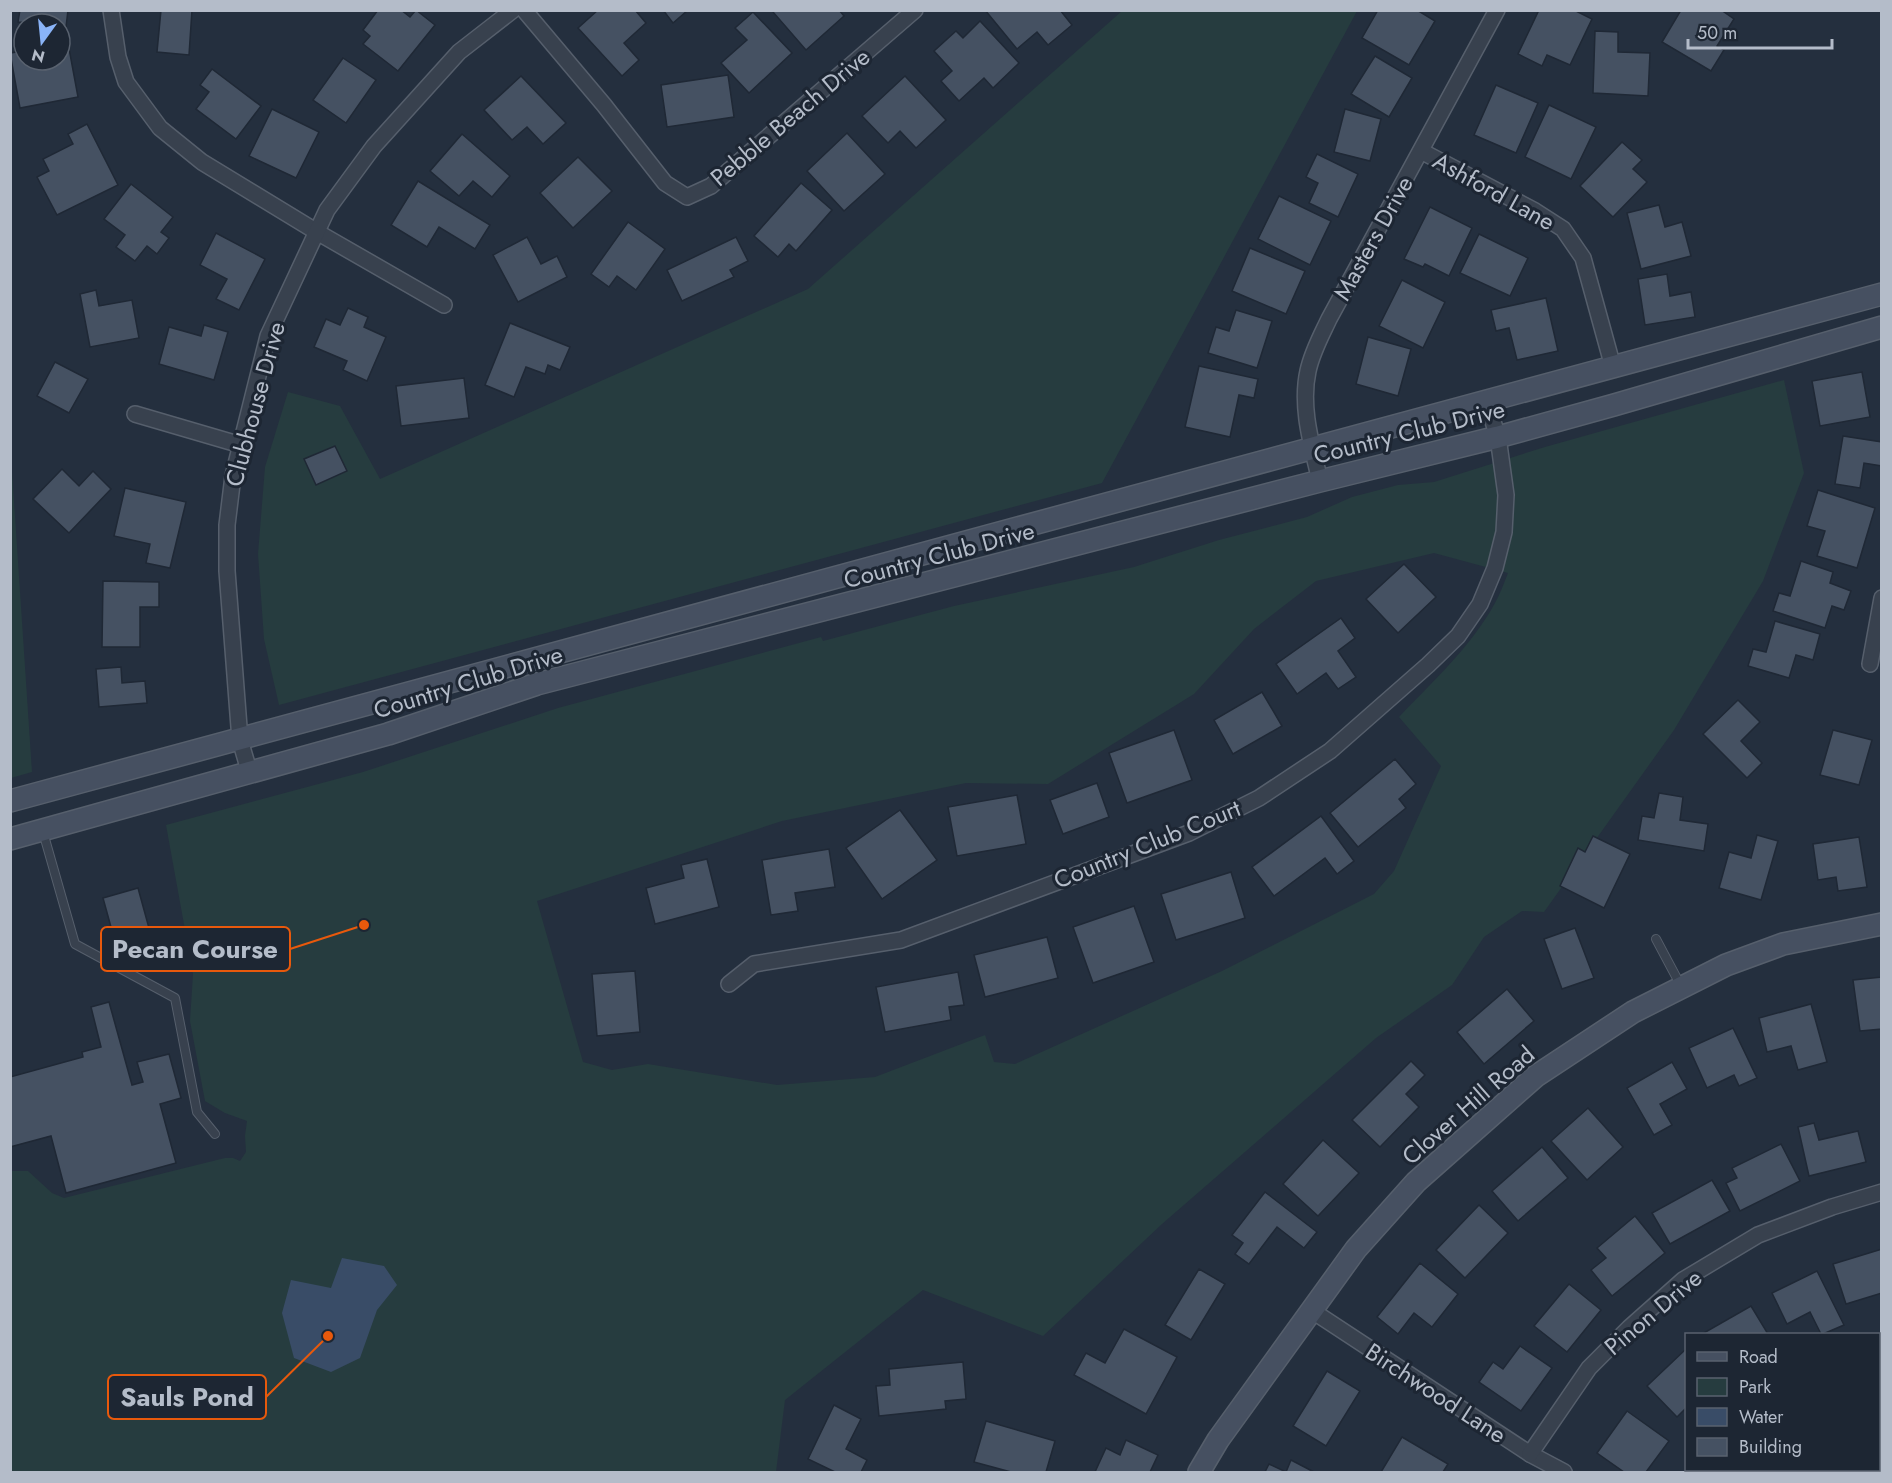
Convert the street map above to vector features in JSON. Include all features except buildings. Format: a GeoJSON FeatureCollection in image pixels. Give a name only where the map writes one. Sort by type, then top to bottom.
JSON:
{"type":"FeatureCollection","features":[{"type":"Feature","properties":{"kind":"main road","name":"Country Club Drive"},"geometry":{"type":"LineString","coordinates":[[10,801],[1312,447],[1487,403],[1881,294]]}},
{"type":"Feature","properties":{"kind":"main road","name":"Country Club Drive"},"geometry":{"type":"LineString","coordinates":[[10,839],[388,734],[537,684],[1498,437],[1881,327]]}},
{"type":"Feature","properties":{"kind":"main road","name":"Clover Hill Road"},"geometry":{"type":"LineString","coordinates":[[1199,1473],[1218,1440],[1356,1249],[1416,1182],[1536,1076],[1633,1011],[1726,965],[1783,944],[1881,924]]}},
{"type":"Feature","properties":{"kind":"street"},"geometry":{"type":"LineString","coordinates":[[111,10],[118,57],[126,82],[160,128],[202,162],[444,305]]}},
{"type":"Feature","properties":{"kind":"street","name":"Clubhouse Drive"},"geometry":{"type":"LineString","coordinates":[[250,774],[240,740],[227,571],[229,515],[233,476],[268,336],[327,210],[374,146],[459,52],[513,10]]}},
{"type":"Feature","properties":{"kind":"street","name":"Pebble Beach Drive"},"geometry":{"type":"LineString","coordinates":[[524,10],[604,105],[665,183],[687,197],[711,186],[915,10]]}},
{"type":"Feature","properties":{"kind":"street","name":"Masters Drive"},"geometry":{"type":"LineString","coordinates":[[1320,481],[1305,400],[1308,372],[1314,349],[1497,10]]}},
{"type":"Feature","properties":{"kind":"street","name":"Ashford Lane"},"geometry":{"type":"LineString","coordinates":[[1421,151],[1535,211],[1563,229],[1583,258],[1613,367]]}},
{"type":"Feature","properties":{"kind":"street","name":"Country Club Court"},"geometry":{"type":"LineString","coordinates":[[729,984],[754,963],[901,940],[1189,833],[1259,798],[1330,751],[1458,636],[1480,604],[1495,568],[1504,532],[1506,495],[1498,437],[1487,403]]}},
{"type":"Feature","properties":{"kind":"street"},"geometry":{"type":"LineString","coordinates":[[135,414],[242,445]]}},
{"type":"Feature","properties":{"kind":"street"},"geometry":{"type":"LineString","coordinates":[[1870,664],[1881,598]]}},
{"type":"Feature","properties":{"kind":"street","name":"Pinon Drive"},"geometry":{"type":"LineString","coordinates":[[1530,1454],[1589,1368],[1629,1328],[1683,1280],[1758,1235],[1832,1207],[1881,1192]]}},
{"type":"Feature","properties":{"kind":"street","name":"Birchwood Lane"},"geometry":{"type":"LineString","coordinates":[[1311,1310],[1530,1454],[1564,1473]]}},
{"type":"Feature","properties":{"kind":"lane"},"geometry":{"type":"LineString","coordinates":[[43,830],[75,944],[175,998],[197,1112],[215,1134]]}},
{"type":"Feature","properties":{"kind":"lane"},"geometry":{"type":"LineString","coordinates":[[1656,939],[1682,987]]}},
{"type":"Feature","properties":{"kind":"green space"},"geometry":{"type":"Polygon","coordinates":[[[1122,11],[1357,11],[1102,483],[279,705],[264,639],[258,554],[265,467],[288,392],[340,406],[380,479],[808,289],[1122,11]]]}},
{"type":"Feature","properties":{"kind":"green space"},"geometry":{"type":"Polygon","coordinates":[[[1784,380],[1804,473],[1763,581],[1674,730],[1544,912],[1522,911],[1484,937],[1452,985],[1376,1038],[1162,1224],[1043,1336],[923,1290],[785,1400],[776,1472],[11,1472],[11,1171],[28,1171],[52,1193],[64,1198],[225,1158],[240,1161],[246,1152],[247,1121],[225,1113],[205,1101],[190,1021],[193,974],[166,825],[363,772],[558,708],[821,637],[823,641],[954,606],[1134,567],[1219,540],[1307,517],[1352,497],[1398,485],[1434,482],[1545,447],[1784,380]],[[1434,553],[1316,581],[1254,629],[1194,694],[1048,784],[966,783],[782,821],[537,901],[583,1062],[612,1070],[648,1064],[777,1085],[875,1077],[985,1035],[994,1062],[1015,1064],[1222,971],[1374,894],[1394,871],[1441,766],[1399,717],[1451,663],[1475,634],[1495,603],[1508,573],[1434,553]]]}},
{"type":"Feature","properties":{"kind":"green space"},"geometry":{"type":"Polygon","coordinates":[[[11,456],[32,772],[10,778],[11,456]]]}},
{"type":"Feature","properties":{"kind":"water"},"geometry":{"type":"Polygon","coordinates":[[[342,1258],[384,1266],[397,1285],[377,1310],[360,1358],[331,1372],[294,1358],[282,1313],[291,1280],[331,1288],[342,1258]]]}},
{"type":"Feature","properties":{"kind":"place","name":"Pecan Course"},"geometry":{"type":"Point","coordinates":[364,925]}},
{"type":"Feature","properties":{"kind":"place","name":"Sauls Pond"},"geometry":{"type":"Point","coordinates":[328,1336]}}]}
